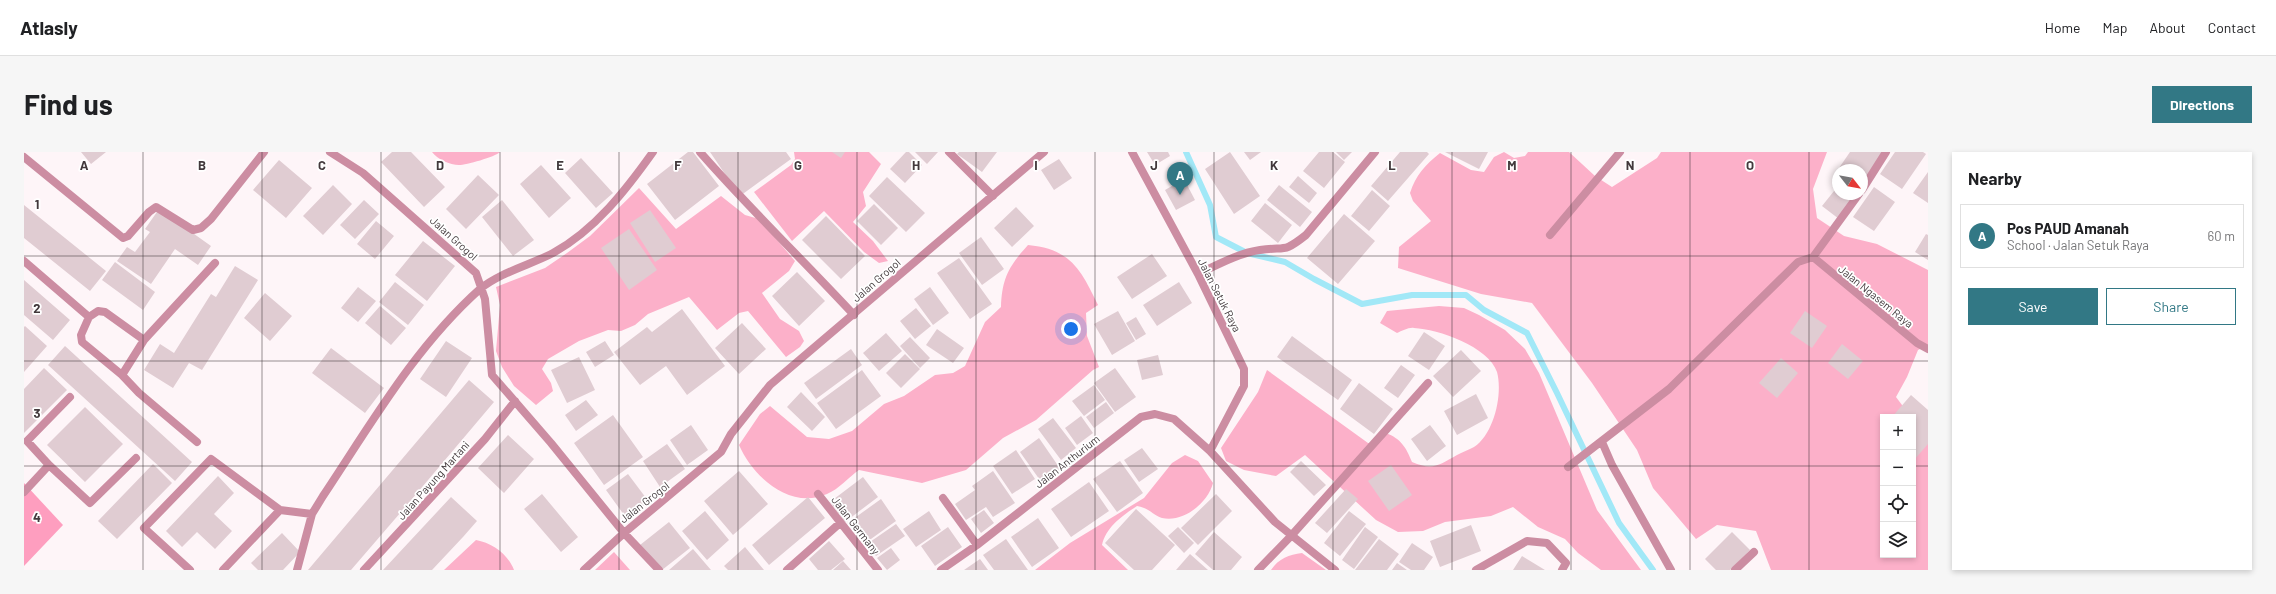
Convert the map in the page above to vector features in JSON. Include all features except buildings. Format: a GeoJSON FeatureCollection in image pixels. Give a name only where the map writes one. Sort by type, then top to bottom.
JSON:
{"type":"FeatureCollection","features":[{"type":"Feature","properties":{"kind":"street"},"geometry":{"type":"LineString","coordinates":[[24,157],[124,238],[128,236],[149,212],[156,207],[193,230],[201,228],[212,219],[264,152]]}},
{"type":"Feature","properties":{"kind":"street","name":"Jalan Grogol"},"geometry":{"type":"LineString","coordinates":[[330,152],[363,173],[466,262],[476,273],[482,288],[492,375],[624,533],[721,452],[731,434],[770,385],[1044,152]]}},
{"type":"Feature","properties":{"kind":"street"},"geometry":{"type":"LineString","coordinates":[[297,570],[312,514],[412,363],[440,328],[482,288],[554,252],[594,222],[627,188],[653,152]]}},
{"type":"Feature","properties":{"kind":"street"},"geometry":{"type":"LineString","coordinates":[[700,152],[748,206],[777,233],[854,314]]}},
{"type":"Feature","properties":{"kind":"street"},"geometry":{"type":"LineString","coordinates":[[949,152],[993,196]]}},
{"type":"Feature","properties":{"kind":"street","name":"Jalan Setuk Raya"},"geometry":{"type":"LineString","coordinates":[[1132,152],[1198,274],[1244,369],[1244,386],[1210,451]]}},
{"type":"Feature","properties":{"kind":"street"},"geometry":{"type":"LineString","coordinates":[[1198,274],[1259,250],[1284,250],[1306,235],[1375,152]]}},
{"type":"Feature","properties":{"kind":"street"},"geometry":{"type":"LineString","coordinates":[[1550,235],[1620,152]]}},
{"type":"Feature","properties":{"kind":"street"},"geometry":{"type":"LineString","coordinates":[[1868,180],[1886,152]]}},
{"type":"Feature","properties":{"kind":"street"},"geometry":{"type":"LineString","coordinates":[[1568,467],[1669,389],[1798,262],[1813,257],[1855,200]]}},
{"type":"Feature","properties":{"kind":"street","name":"Jalan Ngasem Raya"},"geometry":{"type":"LineString","coordinates":[[1813,257],[1917,343],[1928,348]]}},
{"type":"Feature","properties":{"kind":"street"},"geometry":{"type":"LineString","coordinates":[[24,261],[89,317]]}},
{"type":"Feature","properties":{"kind":"street"},"geometry":{"type":"LineString","coordinates":[[122,375],[144,340],[215,262]]}},
{"type":"Feature","properties":{"kind":"street"},"geometry":{"type":"LineString","coordinates":[[144,340],[105,312],[98,312],[89,317],[81,335],[82,342],[122,375],[139,393],[197,442]]}},
{"type":"Feature","properties":{"kind":"street"},"geometry":{"type":"LineString","coordinates":[[1258,570],[1291,536],[1428,383]]}},
{"type":"Feature","properties":{"kind":"street"},"geometry":{"type":"LineString","coordinates":[[70,397],[27,441],[90,503],[136,458]]}},
{"type":"Feature","properties":{"kind":"street","name":"Jalan Payung Martani"},"geometry":{"type":"LineString","coordinates":[[364,570],[485,439],[515,401]]}},
{"type":"Feature","properties":{"kind":"street","name":"Jalan Anthurium"},"geometry":{"type":"LineString","coordinates":[[941,570],[977,545],[1141,417],[1155,414],[1174,419],[1210,451],[1275,522],[1334,570]]}},
{"type":"Feature","properties":{"kind":"street"},"geometry":{"type":"LineString","coordinates":[[1602,442],[1612,465],[1671,570]]}},
{"type":"Feature","properties":{"kind":"street"},"geometry":{"type":"LineString","coordinates":[[190,570],[144,528],[211,459],[280,510],[312,514]]}},
{"type":"Feature","properties":{"kind":"street"},"geometry":{"type":"LineString","coordinates":[[24,492],[50,465]]}},
{"type":"Feature","properties":{"kind":"street","name":"Jalan Germany"},"geometry":{"type":"LineString","coordinates":[[818,494],[878,570]]}},
{"type":"Feature","properties":{"kind":"street"},"geometry":{"type":"LineString","coordinates":[[943,498],[977,545]]}},
{"type":"Feature","properties":{"kind":"street"},"geometry":{"type":"LineString","coordinates":[[223,570],[280,510]]}},
{"type":"Feature","properties":{"kind":"street"},"geometry":{"type":"LineString","coordinates":[[787,570],[840,523]]}},
{"type":"Feature","properties":{"kind":"street"},"geometry":{"type":"LineString","coordinates":[[584,570],[624,533],[659,570]]}},
{"type":"Feature","properties":{"kind":"street"},"geometry":{"type":"LineString","coordinates":[[1476,570],[1527,541],[1547,543],[1566,563],[1562,570]]}},
{"type":"Feature","properties":{"kind":"street"},"geometry":{"type":"LineString","coordinates":[[1735,570],[1754,552]]}},
{"type":"Feature","properties":{"kind":"shaded area"},"geometry":{"type":"Polygon","coordinates":[[[432,152],[500,152],[468,164],[459,165],[444,161],[432,152]]]}},
{"type":"Feature","properties":{"kind":"shaded area"},"geometry":{"type":"Polygon","coordinates":[[[794,152],[869,152],[881,164],[863,192],[866,206],[853,222],[873,241],[888,261],[879,263],[864,252],[824,211],[792,241],[754,192],[791,165],[795,159],[794,152]]]}},
{"type":"Feature","properties":{"kind":"shaded area"},"geometry":{"type":"Polygon","coordinates":[[[1504,152],[1514,158],[1525,156],[1528,152],[1569,152],[1595,176],[1612,187],[1657,158],[1661,152],[1827,152],[1813,189],[1817,218],[1844,236],[1877,244],[1928,270],[1928,345],[1918,350],[1907,377],[1896,397],[1909,414],[1880,414],[1880,558],[1916,558],[1916,423],[1928,439],[1928,570],[1771,570],[1756,531],[1717,525],[1696,539],[1653,488],[1637,450],[1592,383],[1532,303],[1481,294],[1398,268],[1399,247],[1431,221],[1413,201],[1410,193],[1415,181],[1425,166],[1440,153],[1471,170],[1484,172],[1494,157],[1504,152]]]}},
{"type":"Feature","properties":{"kind":"shaded area"},"geometry":{"type":"Polygon","coordinates":[[[639,188],[676,229],[721,196],[745,215],[759,219],[795,261],[789,271],[762,293],[780,319],[799,331],[804,341],[800,347],[786,357],[748,311],[739,313],[717,330],[689,297],[648,314],[635,325],[621,331],[608,330],[579,341],[548,359],[542,369],[551,383],[553,391],[536,405],[514,386],[502,367],[496,351],[500,305],[496,287],[545,268],[567,253],[590,236],[639,188]]]}},
{"type":"Feature","properties":{"kind":"shaded area"},"geometry":{"type":"Polygon","coordinates":[[[1028,245],[1043,247],[1055,251],[1073,263],[1086,281],[1098,305],[1086,313],[1087,336],[1099,367],[1093,370],[1036,420],[1003,438],[966,470],[922,483],[859,470],[840,486],[827,494],[813,498],[800,498],[774,488],[753,468],[739,445],[760,414],[770,406],[807,437],[829,439],[852,431],[884,404],[904,396],[935,375],[953,373],[965,366],[985,322],[1001,307],[1003,288],[1011,266],[1028,245]]]}},
{"type":"Feature","properties":{"kind":"shaded area"},"geometry":{"type":"Polygon","coordinates":[[[1439,306],[1464,308],[1479,315],[1505,330],[1525,349],[1539,373],[1597,510],[1641,570],[1601,570],[1578,553],[1565,539],[1538,527],[1513,507],[1491,516],[1445,522],[1423,531],[1398,532],[1376,520],[1305,455],[1276,476],[1244,470],[1226,461],[1221,448],[1258,392],[1267,370],[1368,443],[1373,443],[1386,433],[1396,438],[1408,452],[1412,462],[1419,465],[1436,466],[1474,447],[1487,433],[1492,423],[1498,402],[1499,381],[1497,372],[1492,363],[1474,347],[1449,336],[1424,329],[1412,328],[1397,333],[1380,323],[1387,311],[1439,306]]]}},
{"type":"Feature","properties":{"kind":"shaded area"},"geometry":{"type":"Polygon","coordinates":[[[1185,455],[1198,461],[1213,483],[1210,490],[1206,498],[1194,510],[1178,517],[1170,519],[1162,518],[1145,508],[1137,506],[1115,522],[1107,533],[1102,545],[1128,570],[1035,570],[1070,543],[1144,498],[1172,463],[1185,455]]]}},
{"type":"Feature","properties":{"kind":"shaded area"},"geometry":{"type":"Polygon","coordinates":[[[24,483],[63,525],[24,566],[24,483]]]}},
{"type":"Feature","properties":{"kind":"shaded area"},"geometry":{"type":"Polygon","coordinates":[[[476,540],[482,541],[499,550],[508,559],[514,570],[444,570],[476,540]]]}},
{"type":"Feature","properties":{"kind":"shaded area"},"geometry":{"type":"Polygon","coordinates":[[[614,552],[630,570],[595,570],[614,552]]]}},
{"type":"Feature","properties":{"kind":"shaded area"},"geometry":{"type":"Polygon","coordinates":[[[1302,553],[1326,570],[1271,570],[1277,563],[1285,558],[1302,553]]]}},
{"type":"Feature","properties":{"kind":"waterway"},"geometry":{"type":"LineString","coordinates":[[1186,152],[1210,205],[1216,237],[1247,253],[1285,262],[1362,304],[1412,295],[1466,295],[1484,310],[1527,333],[1619,523],[1653,570]]}},
{"type":"Feature","properties":{"kind":"place","name":"Pos PAUD Amanah"},"geometry":{"type":"Point","coordinates":[1180,195]}}]}
